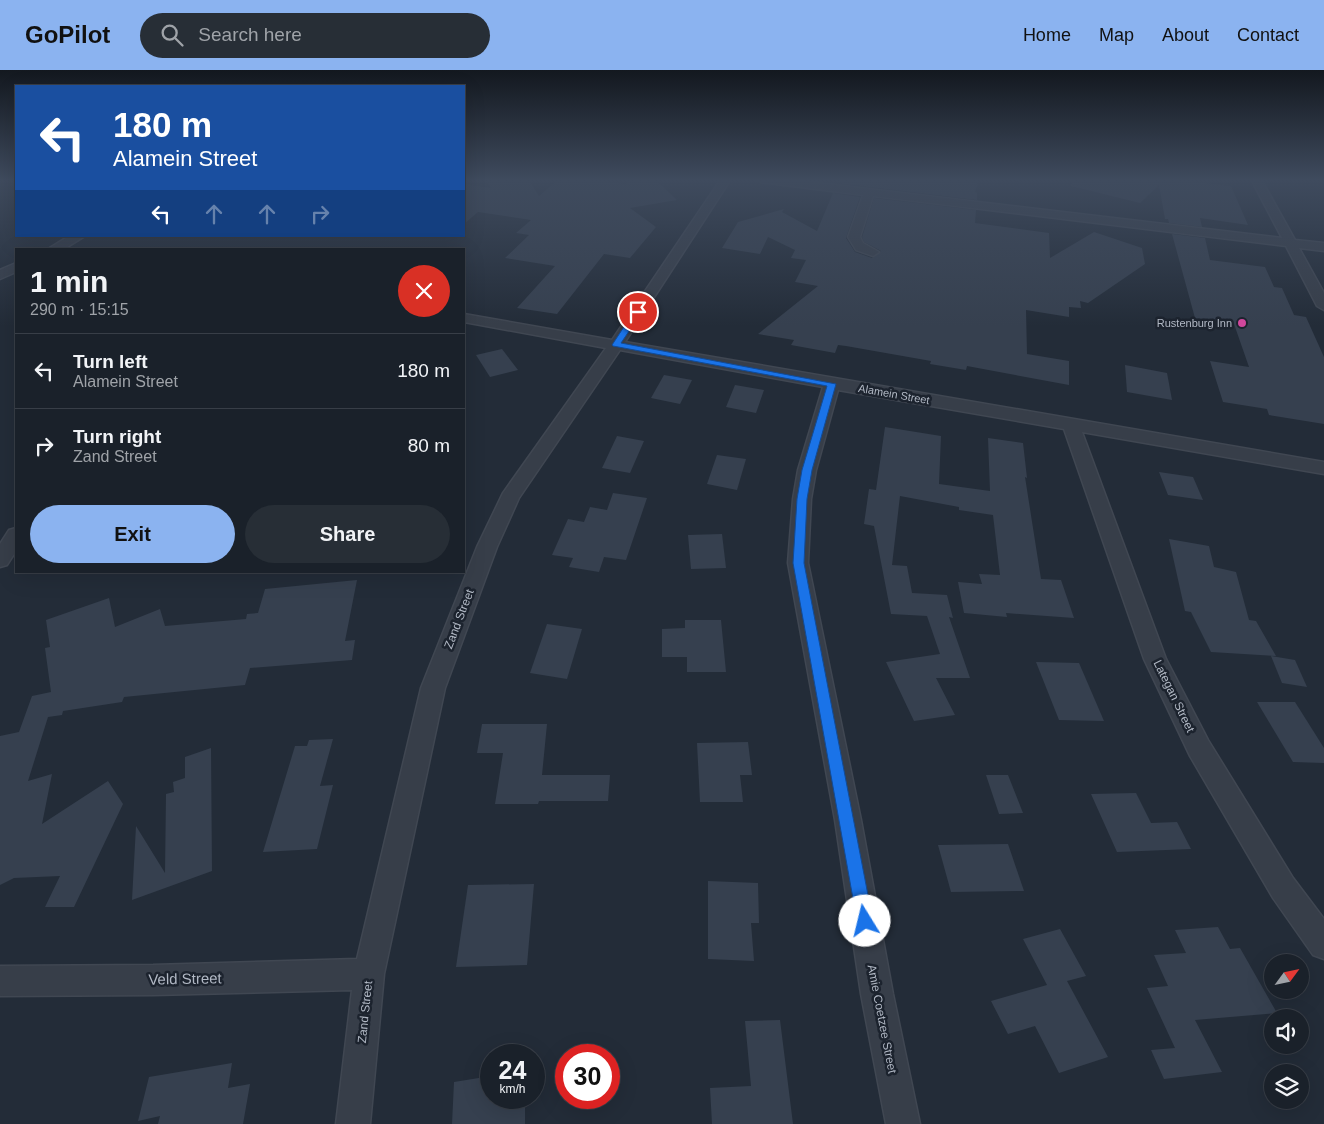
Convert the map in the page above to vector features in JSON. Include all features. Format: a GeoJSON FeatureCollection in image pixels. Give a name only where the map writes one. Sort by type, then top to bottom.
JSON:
{"type":"FeatureCollection","features":[{"type":"Feature","properties":{"kind":"street","name":"Zand Street"},"geometry":{"type":"LineString","coordinates":[[353,1124],[369,974],[433,688],[487,547],[510,498],[575,400],[616,345],[693,228]]}},
{"type":"Feature","properties":{"kind":"street"},"geometry":{"type":"LineString","coordinates":[[857,228],[854,237],[856,243],[860,248],[873,252]]}},
{"type":"Feature","properties":{"kind":"street"},"geometry":{"type":"LineString","coordinates":[[1168,228],[1324,247]]}},
{"type":"Feature","properties":{"kind":"street"},"geometry":{"type":"LineString","coordinates":[[1282,228],[1324,306]]}},
{"type":"Feature","properties":{"kind":"street"},"geometry":{"type":"LineString","coordinates":[[56,248],[77,237]]}},
{"type":"Feature","properties":{"kind":"street"},"geometry":{"type":"LineString","coordinates":[[0,275],[15,268]]}},
{"type":"Feature","properties":{"kind":"street","name":"Alamein Street"},"geometry":{"type":"LineString","coordinates":[[465,318],[832,384],[1324,468]]}},
{"type":"Feature","properties":{"kind":"street","name":"Amie Coetzee Street"},"geometry":{"type":"LineString","coordinates":[[832,384],[805,480],[798,563],[853,848],[876,994],[903,1124]]}},
{"type":"Feature","properties":{"kind":"street","name":"Lategan Street"},"geometry":{"type":"LineString","coordinates":[[1071,424],[1122,572],[1160,668],[1204,757],[1283,888],[1324,944]]}},
{"type":"Feature","properties":{"kind":"street"},"geometry":{"type":"LineString","coordinates":[[0,560],[15,537]]}},
{"type":"Feature","properties":{"kind":"street","name":"Veld Street"},"geometry":{"type":"LineString","coordinates":[[0,980],[153,980],[369,974]]}},
{"type":"Feature","properties":{"kind":"building"},"geometry":{"type":"Polygon","coordinates":[[[522,228],[655,228],[630,258],[604,254],[557,314],[517,308],[555,266],[505,258],[529,235],[516,233],[522,228]]]}},
{"type":"Feature","properties":{"kind":"building"},"geometry":{"type":"Polygon","coordinates":[[[734,228],[812,228],[817,231],[818,228],[849,228],[846,238],[855,252],[872,258],[881,251],[864,242],[862,237],[865,228],[1013,228],[1049,233],[1050,258],[1094,232],[1142,248],[1145,264],[1088,303],[1080,301],[1081,308],[1069,307],[1069,317],[1026,310],[1027,354],[1069,361],[1069,385],[967,366],[966,370],[930,364],[931,361],[846,346],[838,345],[835,353],[791,345],[794,340],[758,334],[818,286],[795,282],[806,260],[791,258],[795,250],[768,237],[760,254],[722,248],[734,228]]]}},
{"type":"Feature","properties":{"kind":"building"},"geometry":{"type":"Polygon","coordinates":[[[1172,234],[1205,238],[1210,260],[1265,267],[1274,287],[1282,288],[1294,315],[1306,317],[1324,357],[1324,424],[1269,415],[1267,409],[1223,402],[1210,361],[1249,367],[1234,324],[1195,318],[1172,234]]]}},
{"type":"Feature","properties":{"kind":"building"},"geometry":{"type":"Polygon","coordinates":[[[502,349],[518,370],[490,377],[476,355],[502,349]]]}},
{"type":"Feature","properties":{"kind":"building"},"geometry":{"type":"Polygon","coordinates":[[[1125,365],[1167,373],[1172,400],[1127,392],[1125,365]]]}},
{"type":"Feature","properties":{"kind":"building"},"geometry":{"type":"Polygon","coordinates":[[[664,375],[692,380],[680,404],[651,398],[664,375]]]}},
{"type":"Feature","properties":{"kind":"building"},"geometry":{"type":"Polygon","coordinates":[[[735,385],[764,390],[756,413],[726,407],[735,385]]]}},
{"type":"Feature","properties":{"kind":"building"},"geometry":{"type":"Polygon","coordinates":[[[885,427],[941,436],[939,484],[990,491],[988,438],[1023,443],[1027,478],[1025,477],[1041,579],[1061,580],[1074,618],[1006,613],[1007,617],[964,613],[958,582],[982,584],[979,574],[1000,575],[993,515],[959,510],[959,507],[900,496],[892,565],[907,566],[912,593],[947,595],[953,618],[949,617],[970,678],[936,678],[955,715],[914,721],[886,662],[940,654],[927,616],[891,614],[874,526],[864,524],[869,489],[876,490],[885,427]]]}},
{"type":"Feature","properties":{"kind":"building"},"geometry":{"type":"Polygon","coordinates":[[[617,436],[644,441],[630,473],[602,468],[617,436]]]}},
{"type":"Feature","properties":{"kind":"building"},"geometry":{"type":"Polygon","coordinates":[[[717,455],[746,459],[737,490],[707,484],[717,455]]]}},
{"type":"Feature","properties":{"kind":"building"},"geometry":{"type":"Polygon","coordinates":[[[1159,472],[1193,477],[1203,500],[1168,495],[1159,472]]]}},
{"type":"Feature","properties":{"kind":"building"},"geometry":{"type":"Polygon","coordinates":[[[613,493],[647,498],[626,560],[604,557],[599,572],[569,567],[573,558],[552,555],[568,519],[584,522],[590,507],[607,510],[613,493]]]}},
{"type":"Feature","properties":{"kind":"building"},"geometry":{"type":"Polygon","coordinates":[[[722,534],[726,568],[691,569],[688,535],[722,534]]]}},
{"type":"Feature","properties":{"kind":"building"},"geometry":{"type":"Polygon","coordinates":[[[1169,539],[1209,546],[1214,567],[1236,572],[1249,620],[1256,621],[1276,656],[1211,652],[1191,612],[1185,611],[1169,539]]]}},
{"type":"Feature","properties":{"kind":"building"},"geometry":{"type":"Polygon","coordinates":[[[357,580],[345,641],[355,640],[352,660],[250,668],[245,685],[124,697],[122,702],[63,711],[62,715],[48,717],[28,781],[52,774],[42,824],[108,781],[123,804],[74,907],[45,907],[60,876],[14,878],[0,885],[0,736],[19,732],[32,696],[51,692],[45,648],[50,647],[46,620],[109,598],[115,627],[160,609],[165,626],[246,619],[247,614],[258,613],[265,589],[357,580]]]}},
{"type":"Feature","properties":{"kind":"building"},"geometry":{"type":"Polygon","coordinates":[[[685,620],[721,620],[726,672],[687,672],[687,657],[662,657],[662,629],[685,628],[685,620]]]}},
{"type":"Feature","properties":{"kind":"building"},"geometry":{"type":"Polygon","coordinates":[[[547,624],[582,629],[567,679],[530,673],[547,624]]]}},
{"type":"Feature","properties":{"kind":"building"},"geometry":{"type":"Polygon","coordinates":[[[1271,656],[1295,660],[1307,687],[1282,683],[1271,656]]]}},
{"type":"Feature","properties":{"kind":"building"},"geometry":{"type":"Polygon","coordinates":[[[1036,662],[1079,663],[1104,721],[1059,720],[1036,662]]]}},
{"type":"Feature","properties":{"kind":"building"},"geometry":{"type":"Polygon","coordinates":[[[1257,702],[1295,702],[1324,748],[1324,763],[1293,762],[1257,702]]]}},
{"type":"Feature","properties":{"kind":"building"},"geometry":{"type":"Polygon","coordinates":[[[482,724],[547,724],[542,775],[610,775],[608,801],[539,801],[538,804],[495,804],[503,753],[477,753],[482,724]]]}},
{"type":"Feature","properties":{"kind":"building"},"geometry":{"type":"Polygon","coordinates":[[[333,739],[320,786],[333,785],[317,849],[263,852],[295,746],[307,746],[309,740],[333,739]]]}},
{"type":"Feature","properties":{"kind":"building"},"geometry":{"type":"Polygon","coordinates":[[[748,742],[752,775],[740,775],[743,802],[700,802],[697,743],[748,742]]]}},
{"type":"Feature","properties":{"kind":"building"},"geometry":{"type":"Polygon","coordinates":[[[211,748],[212,871],[132,900],[136,826],[165,873],[166,794],[174,792],[173,782],[185,778],[185,757],[211,748]]]}},
{"type":"Feature","properties":{"kind":"building"},"geometry":{"type":"Polygon","coordinates":[[[986,775],[1008,775],[1023,813],[999,814],[986,775]]]}},
{"type":"Feature","properties":{"kind":"building"},"geometry":{"type":"Polygon","coordinates":[[[1136,793],[1151,823],[1177,822],[1191,849],[1117,852],[1091,794],[1136,793]]]}},
{"type":"Feature","properties":{"kind":"building"},"geometry":{"type":"Polygon","coordinates":[[[1008,844],[1024,891],[951,892],[938,845],[1008,844]]]}},
{"type":"Feature","properties":{"kind":"building"},"geometry":{"type":"Polygon","coordinates":[[[708,881],[758,883],[759,923],[751,923],[754,961],[708,959],[708,881]]]}},
{"type":"Feature","properties":{"kind":"building"},"geometry":{"type":"Polygon","coordinates":[[[534,884],[527,965],[456,967],[468,885],[534,884]]]}},
{"type":"Feature","properties":{"kind":"building"},"geometry":{"type":"Polygon","coordinates":[[[1218,927],[1230,949],[1240,948],[1264,990],[1264,999],[1269,999],[1275,1009],[1264,1009],[1264,1014],[1195,1020],[1222,1072],[1164,1079],[1151,1050],[1175,1048],[1147,988],[1168,986],[1154,955],[1186,953],[1175,930],[1218,927]]]}},
{"type":"Feature","properties":{"kind":"building"},"geometry":{"type":"Polygon","coordinates":[[[1060,929],[1086,976],[1067,981],[1108,1057],[1059,1073],[1035,1026],[1008,1034],[991,1001],[1047,985],[1023,939],[1060,929]]]}},
{"type":"Feature","properties":{"kind":"building"},"geometry":{"type":"Polygon","coordinates":[[[780,1020],[793,1124],[712,1124],[710,1088],[751,1086],[745,1021],[780,1020]]]}},
{"type":"Feature","properties":{"kind":"building"},"geometry":{"type":"Polygon","coordinates":[[[232,1063],[228,1088],[250,1084],[243,1124],[158,1124],[160,1116],[138,1121],[149,1077],[232,1063]]]}},
{"type":"Feature","properties":{"kind":"building"},"geometry":{"type":"Polygon","coordinates":[[[480,1078],[480,1109],[525,1109],[525,1124],[452,1124],[454,1082],[480,1078]]]}},
{"type":"Feature","properties":{"kind":"place","name":"Rustenburg Inn"},"geometry":{"type":"Point","coordinates":[1242,323]}},
{"type":"Feature","properties":{"kind":"route"},"geometry":{"type":"LineString","coordinates":[[638,312],[616,345],[832,384],[807,470],[802,499],[798,563],[851,837],[865,921]]}}]}
